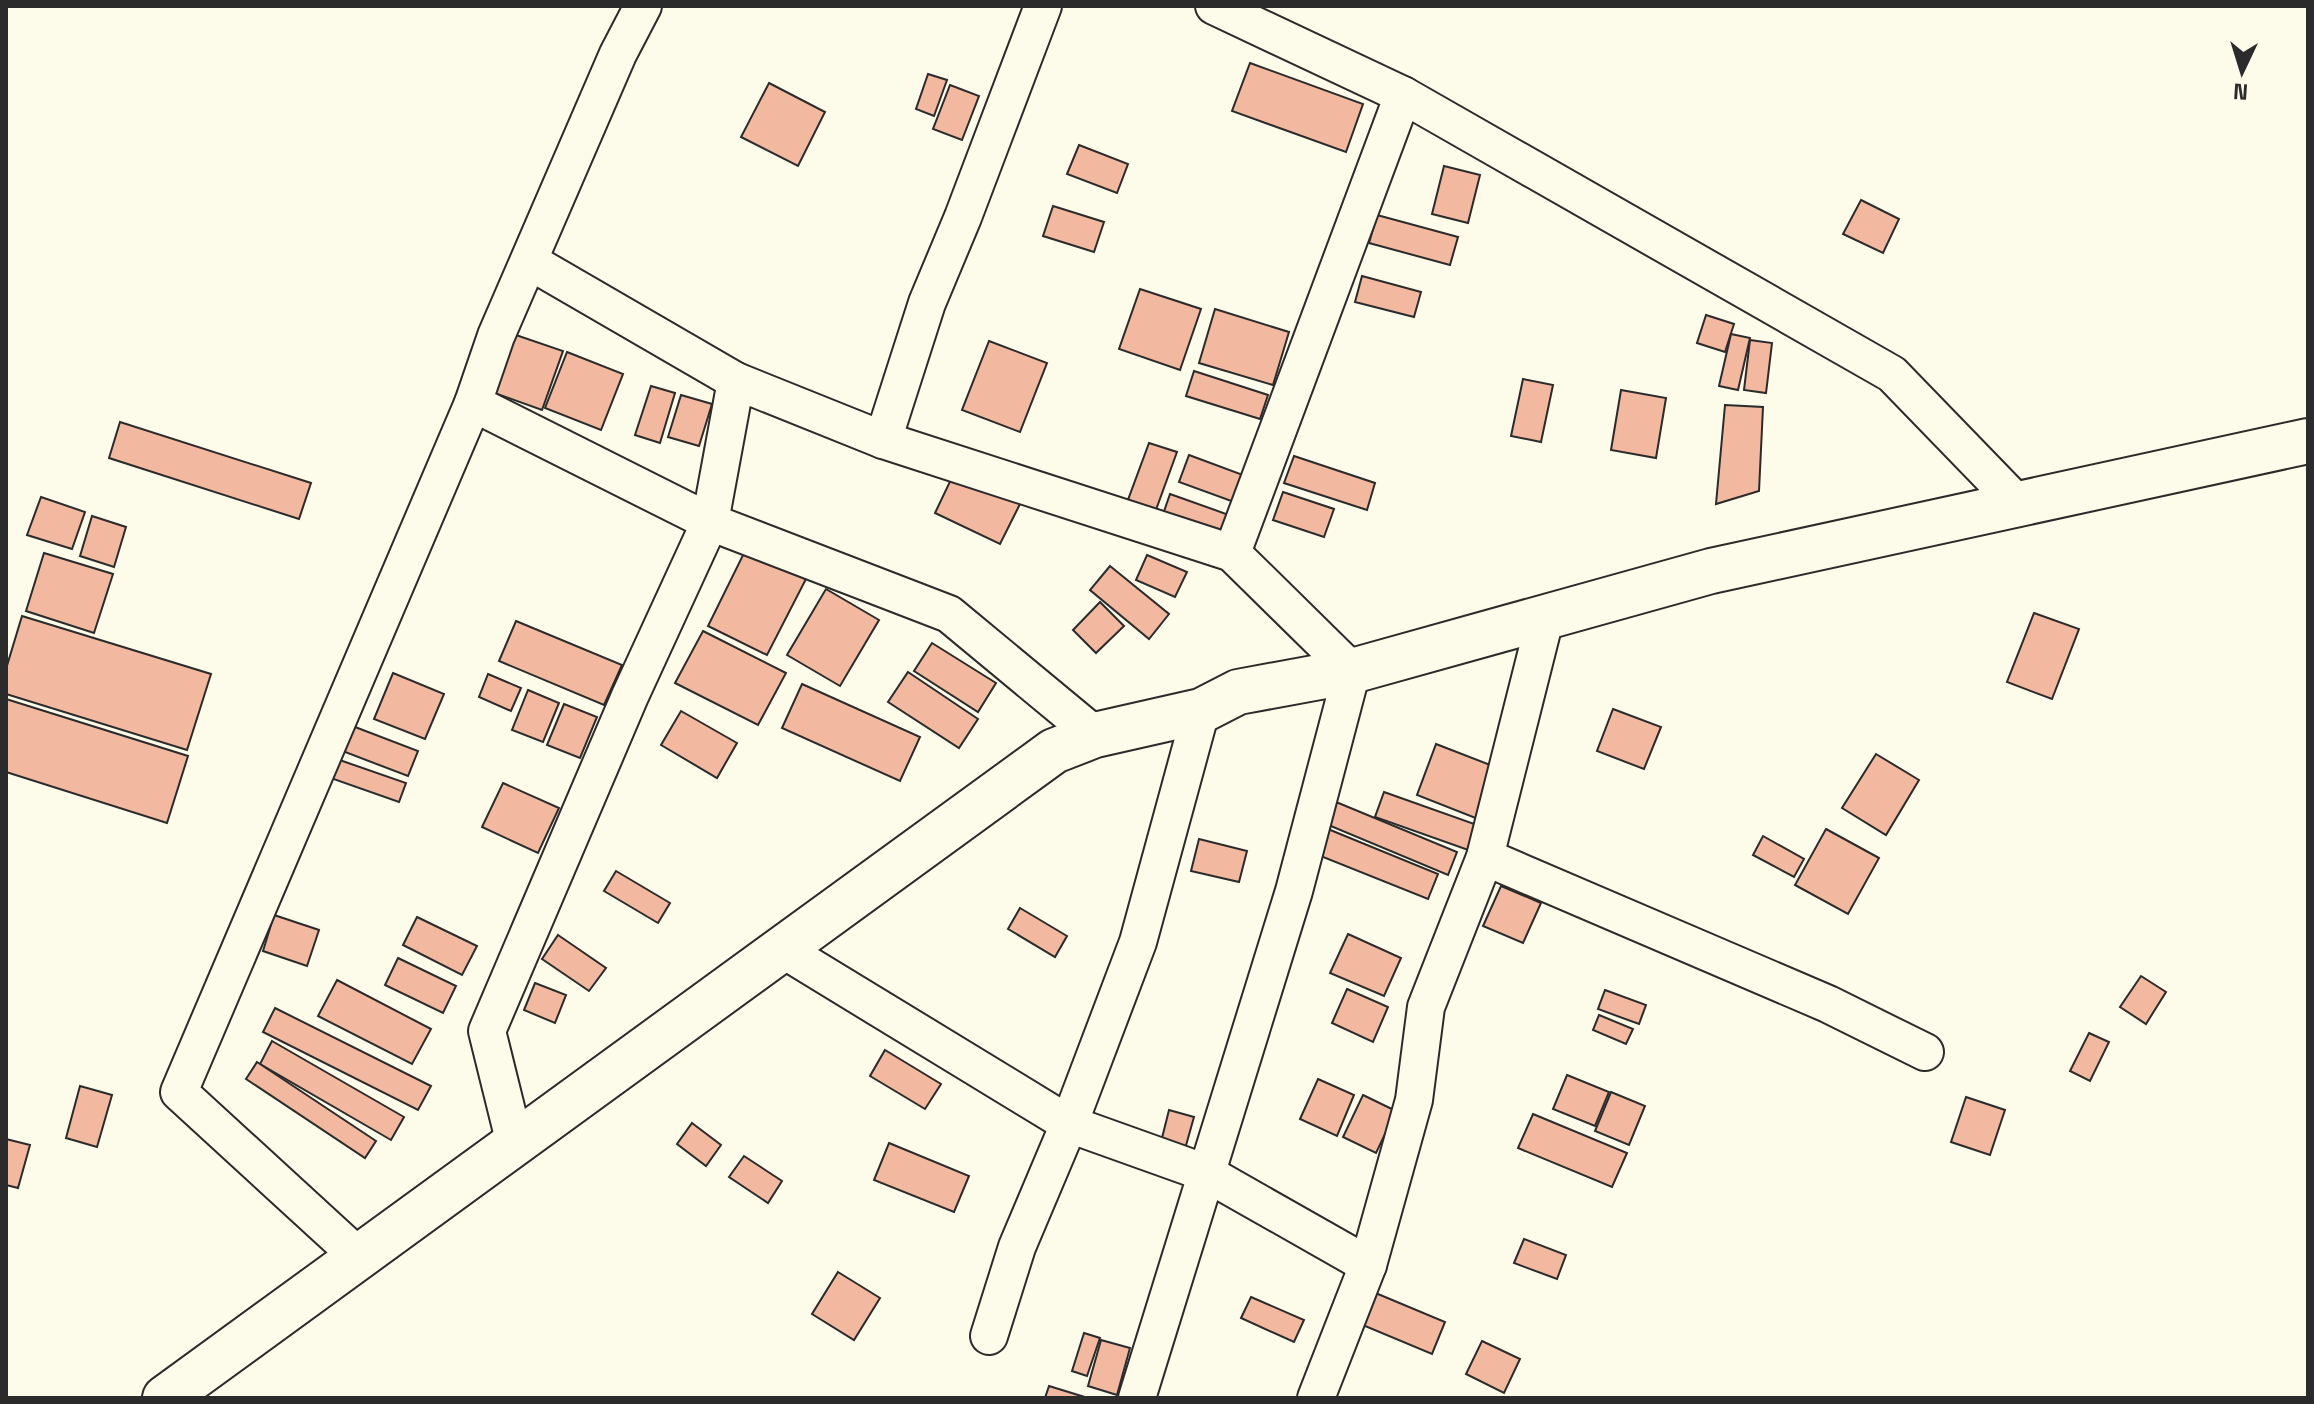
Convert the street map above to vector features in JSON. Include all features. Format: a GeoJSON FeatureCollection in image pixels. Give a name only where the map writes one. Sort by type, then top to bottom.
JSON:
{"type":"FeatureCollection","features":[{"type":"Feature","properties":{"kind":"highway"},"geometry":{"type":"LineString","coordinates":[[165,1398],[1054,751],[1095,735],[1201,711],[1238,692],[1352,671],[1711,571],[2308,441]]}},
{"type":"Feature","properties":{"kind":"street"},"geometry":{"type":"LineString","coordinates":[[359,1257],[179,1092],[473,403],[496,336],[618,54],[643,6]]}},
{"type":"Feature","properties":{"kind":"street"},"geometry":{"type":"LineString","coordinates":[[883,440],[927,303],[1043,6]]}},
{"type":"Feature","properties":{"kind":"street"},"geometry":{"type":"LineString","coordinates":[[1214,6],[1403,95],[1892,374],[2017,503]]}},
{"type":"Feature","properties":{"kind":"street"},"geometry":{"type":"LineString","coordinates":[[1232,553],[1403,95]]}},
{"type":"Feature","properties":{"kind":"street"},"geometry":{"type":"LineString","coordinates":[[529,261],[736,381],[883,440],[1232,553],[1352,671],[1294,891],[1137,1398]]}},
{"type":"Feature","properties":{"kind":"street"},"geometry":{"type":"LineString","coordinates":[[515,1144],[487,1031],[630,696],[710,522],[736,381]]}},
{"type":"Feature","properties":{"kind":"street"},"geometry":{"type":"LineString","coordinates":[[473,403],[710,522],[949,614],[1095,735]]}},
{"type":"Feature","properties":{"kind":"street"},"geometry":{"type":"LineString","coordinates":[[1316,1398],[1368,1265],[1414,1100],[1426,1007],[1485,857],[1545,619]]}},
{"type":"Feature","properties":{"kind":"street"},"geometry":{"type":"LineString","coordinates":[[989,1336],[1017,1247],[1069,1124],[1138,942],[1201,711]]}},
{"type":"Feature","properties":{"kind":"street"},"geometry":{"type":"LineString","coordinates":[[1485,857],[1828,1004],[1925,1052]]}},
{"type":"Feature","properties":{"kind":"street"},"geometry":{"type":"LineString","coordinates":[[782,949],[1069,1124],[1206,1173],[1368,1265]]}},
{"type":"Feature","properties":{"kind":"building"},"geometry":{"type":"Polygon","coordinates":[[[1250,63],[1363,104],[1346,152],[1232,111],[1250,63]]]}},
{"type":"Feature","properties":{"kind":"building"},"geometry":{"type":"Polygon","coordinates":[[[928,74],[947,80],[934,116],[916,109],[928,74]]]}},
{"type":"Feature","properties":{"kind":"building"},"geometry":{"type":"Polygon","coordinates":[[[769,83],[825,112],[798,166],[741,137],[769,83]]]}},
{"type":"Feature","properties":{"kind":"building"},"geometry":{"type":"Polygon","coordinates":[[[950,85],[979,96],[962,140],[933,129],[950,85]]]}},
{"type":"Feature","properties":{"kind":"building"},"geometry":{"type":"Polygon","coordinates":[[[1079,145],[1128,164],[1117,193],[1067,174],[1079,145]]]}},
{"type":"Feature","properties":{"kind":"building"},"geometry":{"type":"Polygon","coordinates":[[[1444,166],[1480,175],[1468,223],[1432,214],[1444,166]]]}},
{"type":"Feature","properties":{"kind":"building"},"geometry":{"type":"Polygon","coordinates":[[[1861,200],[1899,219],[1883,253],[1843,234],[1861,200]]]}},
{"type":"Feature","properties":{"kind":"building"},"geometry":{"type":"Polygon","coordinates":[[[1053,206],[1104,222],[1094,252],[1043,236],[1053,206]]]}},
{"type":"Feature","properties":{"kind":"building"},"geometry":{"type":"Polygon","coordinates":[[[1377,215],[1458,237],[1450,265],[1369,243],[1377,215]]]}},
{"type":"Feature","properties":{"kind":"building"},"geometry":{"type":"Polygon","coordinates":[[[1362,276],[1421,292],[1414,317],[1355,302],[1362,276]]]}},
{"type":"Feature","properties":{"kind":"building"},"geometry":{"type":"Polygon","coordinates":[[[1140,289],[1201,309],[1180,370],[1119,349],[1140,289]]]}},
{"type":"Feature","properties":{"kind":"building"},"geometry":{"type":"Polygon","coordinates":[[[1215,309],[1289,332],[1273,385],[1199,363],[1215,309]]]}},
{"type":"Feature","properties":{"kind":"building"},"geometry":{"type":"Polygon","coordinates":[[[1706,315],[1734,324],[1725,352],[1697,343],[1706,315]]]}},
{"type":"Feature","properties":{"kind":"building"},"geometry":{"type":"Polygon","coordinates":[[[510,333],[563,351],[542,410],[489,391],[510,333]]]}},
{"type":"Feature","properties":{"kind":"building"},"geometry":{"type":"Polygon","coordinates":[[[1731,334],[1750,338],[1738,390],[1719,386],[1731,334]]]}},
{"type":"Feature","properties":{"kind":"building"},"geometry":{"type":"Polygon","coordinates":[[[1750,340],[1772,343],[1766,393],[1744,390],[1750,340]]]}},
{"type":"Feature","properties":{"kind":"building"},"geometry":{"type":"Polygon","coordinates":[[[989,341],[1047,363],[1020,432],[962,410],[989,341]]]}},
{"type":"Feature","properties":{"kind":"building"},"geometry":{"type":"Polygon","coordinates":[[[567,352],[623,374],[601,430],[545,408],[567,352]]]}},
{"type":"Feature","properties":{"kind":"building"},"geometry":{"type":"Polygon","coordinates":[[[1194,371],[1268,395],[1260,419],[1186,396],[1194,371]]]}},
{"type":"Feature","properties":{"kind":"building"},"geometry":{"type":"Polygon","coordinates":[[[1523,379],[1553,385],[1541,442],[1511,436],[1523,379]]]}},
{"type":"Feature","properties":{"kind":"building"},"geometry":{"type":"Polygon","coordinates":[[[651,386],[675,393],[660,443],[635,435],[651,386]]]}},
{"type":"Feature","properties":{"kind":"building"},"geometry":{"type":"Polygon","coordinates":[[[1621,390],[1666,398],[1656,458],[1611,450],[1621,390]]]}},
{"type":"Feature","properties":{"kind":"building"},"geometry":{"type":"Polygon","coordinates":[[[681,395],[712,404],[699,446],[668,437],[681,395]]]}},
{"type":"Feature","properties":{"kind":"building"},"geometry":{"type":"Polygon","coordinates":[[[1725,405],[1763,407],[1759,491],[1716,504],[1725,405]]]}},
{"type":"Feature","properties":{"kind":"building"},"geometry":{"type":"Polygon","coordinates":[[[120,422],[311,483],[299,519],[109,458],[120,422]]]}},
{"type":"Feature","properties":{"kind":"building"},"geometry":{"type":"Polygon","coordinates":[[[1149,443],[1177,452],[1153,518],[1125,508],[1149,443]]]}},
{"type":"Feature","properties":{"kind":"building"},"geometry":{"type":"Polygon","coordinates":[[[1189,455],[1243,475],[1234,502],[1179,482],[1189,455]]]}},
{"type":"Feature","properties":{"kind":"building"},"geometry":{"type":"Polygon","coordinates":[[[1294,456],[1375,483],[1367,510],[1284,483],[1294,456]]]}},
{"type":"Feature","properties":{"kind":"building"},"geometry":{"type":"Polygon","coordinates":[[[955,471],[1021,502],[1000,544],[935,513],[955,471]]]}},
{"type":"Feature","properties":{"kind":"building"},"geometry":{"type":"Polygon","coordinates":[[[1283,492],[1334,509],[1324,537],[1273,520],[1283,492]]]}},
{"type":"Feature","properties":{"kind":"building"},"geometry":{"type":"Polygon","coordinates":[[[1170,494],[1229,515],[1220,541],[1161,520],[1170,494]]]}},
{"type":"Feature","properties":{"kind":"building"},"geometry":{"type":"Polygon","coordinates":[[[41,497],[85,512],[72,549],[27,535],[41,497]]]}},
{"type":"Feature","properties":{"kind":"building"},"geometry":{"type":"Polygon","coordinates":[[[92,516],[126,527],[114,567],[80,556],[92,516]]]}},
{"type":"Feature","properties":{"kind":"building"},"geometry":{"type":"Polygon","coordinates":[[[746,549],[806,579],[767,655],[708,626],[746,549]]]}},
{"type":"Feature","properties":{"kind":"building"},"geometry":{"type":"Polygon","coordinates":[[[44,553],[113,574],[94,633],[26,611],[44,553]]]}},
{"type":"Feature","properties":{"kind":"building"},"geometry":{"type":"Polygon","coordinates":[[[1147,555],[1187,572],[1175,597],[1136,580],[1147,555]]]}},
{"type":"Feature","properties":{"kind":"building"},"geometry":{"type":"Polygon","coordinates":[[[1110,566],[1169,614],[1149,639],[1090,590],[1110,566]]]}},
{"type":"Feature","properties":{"kind":"building"},"geometry":{"type":"Polygon","coordinates":[[[826,589],[879,620],[840,686],[787,655],[826,589]]]}},
{"type":"Feature","properties":{"kind":"building"},"geometry":{"type":"Polygon","coordinates":[[[1100,602],[1124,626],[1096,653],[1073,630],[1100,602]]]}},
{"type":"Feature","properties":{"kind":"building"},"geometry":{"type":"Polygon","coordinates":[[[2034,613],[2079,629],[2052,699],[2007,682],[2034,613]]]}},
{"type":"Feature","properties":{"kind":"building"},"geometry":{"type":"Polygon","coordinates":[[[22,616],[211,674],[187,750],[6,694],[6,669],[22,616]]]}},
{"type":"Feature","properties":{"kind":"building"},"geometry":{"type":"Polygon","coordinates":[[[516,621],[622,665],[604,705],[499,661],[516,621]]]}},
{"type":"Feature","properties":{"kind":"building"},"geometry":{"type":"Polygon","coordinates":[[[703,631],[786,673],[758,725],[675,683],[703,631]]]}},
{"type":"Feature","properties":{"kind":"building"},"geometry":{"type":"Polygon","coordinates":[[[932,643],[996,683],[978,712],[914,671],[932,643]]]}},
{"type":"Feature","properties":{"kind":"building"},"geometry":{"type":"Polygon","coordinates":[[[908,672],[978,719],[959,748],[888,702],[908,672]]]}},
{"type":"Feature","properties":{"kind":"building"},"geometry":{"type":"Polygon","coordinates":[[[393,673],[444,694],[425,739],[374,719],[393,673]]]}},
{"type":"Feature","properties":{"kind":"building"},"geometry":{"type":"Polygon","coordinates":[[[488,674],[521,688],[511,711],[479,697],[488,674]]]}},
{"type":"Feature","properties":{"kind":"building"},"geometry":{"type":"Polygon","coordinates":[[[802,684],[920,737],[900,781],[782,728],[802,684]]]}},
{"type":"Feature","properties":{"kind":"building"},"geometry":{"type":"Polygon","coordinates":[[[528,690],[559,703],[543,742],[512,730],[528,690]]]}},
{"type":"Feature","properties":{"kind":"building"},"geometry":{"type":"Polygon","coordinates":[[[6,699],[188,756],[167,823],[6,772],[6,699]]]}},
{"type":"Feature","properties":{"kind":"building"},"geometry":{"type":"Polygon","coordinates":[[[564,704],[597,717],[580,758],[547,745],[564,704]]]}},
{"type":"Feature","properties":{"kind":"building"},"geometry":{"type":"Polygon","coordinates":[[[1613,709],[1661,727],[1644,769],[1597,751],[1613,709]]]}},
{"type":"Feature","properties":{"kind":"building"},"geometry":{"type":"Polygon","coordinates":[[[681,711],[737,743],[717,778],[661,745],[681,711]]]}},
{"type":"Feature","properties":{"kind":"building"},"geometry":{"type":"Polygon","coordinates":[[[342,722],[418,751],[408,776],[332,747],[342,722]]]}},
{"type":"Feature","properties":{"kind":"building"},"geometry":{"type":"Polygon","coordinates":[[[1436,744],[1498,768],[1478,819],[1417,795],[1436,744]]]}},
{"type":"Feature","properties":{"kind":"building"},"geometry":{"type":"Polygon","coordinates":[[[1876,754],[1919,780],[1886,835],[1842,808],[1876,754]]]}},
{"type":"Feature","properties":{"kind":"building"},"geometry":{"type":"Polygon","coordinates":[[[328,756],[406,783],[399,802],[322,775],[328,756]]]}},
{"type":"Feature","properties":{"kind":"building"},"geometry":{"type":"Polygon","coordinates":[[[503,783],[559,808],[538,853],[482,827],[503,783]]]}},
{"type":"Feature","properties":{"kind":"building"},"geometry":{"type":"Polygon","coordinates":[[[1384,792],[1480,826],[1471,851],[1375,817],[1384,792]]]}},
{"type":"Feature","properties":{"kind":"building"},"geometry":{"type":"Polygon","coordinates":[[[1324,797],[1457,852],[1448,875],[1314,819],[1324,797]]]}},
{"type":"Feature","properties":{"kind":"building"},"geometry":{"type":"Polygon","coordinates":[[[1323,827],[1438,874],[1428,899],[1313,853],[1323,827]]]}},
{"type":"Feature","properties":{"kind":"building"},"geometry":{"type":"Polygon","coordinates":[[[1826,829],[1879,858],[1848,914],[1795,885],[1826,829]]]}},
{"type":"Feature","properties":{"kind":"building"},"geometry":{"type":"Polygon","coordinates":[[[1763,836],[1804,859],[1794,877],[1753,855],[1763,836]]]}},
{"type":"Feature","properties":{"kind":"building"},"geometry":{"type":"Polygon","coordinates":[[[1199,839],[1247,851],[1239,882],[1191,871],[1199,839]]]}},
{"type":"Feature","properties":{"kind":"building"},"geometry":{"type":"Polygon","coordinates":[[[616,871],[670,903],[658,923],[604,891],[616,871]]]}},
{"type":"Feature","properties":{"kind":"building"},"geometry":{"type":"Polygon","coordinates":[[[1501,886],[1541,903],[1523,943],[1483,926],[1501,886]]]}},
{"type":"Feature","properties":{"kind":"building"},"geometry":{"type":"Polygon","coordinates":[[[1020,908],[1067,936],[1055,957],[1008,929],[1020,908]]]}},
{"type":"Feature","properties":{"kind":"building"},"geometry":{"type":"Polygon","coordinates":[[[274,915],[319,930],[307,966],[263,951],[274,915]]]}},
{"type":"Feature","properties":{"kind":"building"},"geometry":{"type":"Polygon","coordinates":[[[417,917],[477,946],[462,975],[403,945],[417,917]]]}},
{"type":"Feature","properties":{"kind":"building"},"geometry":{"type":"Polygon","coordinates":[[[1348,934],[1401,958],[1384,996],[1330,973],[1348,934]]]}},
{"type":"Feature","properties":{"kind":"building"},"geometry":{"type":"Polygon","coordinates":[[[558,935],[606,968],[589,991],[542,959],[558,935]]]}},
{"type":"Feature","properties":{"kind":"building"},"geometry":{"type":"Polygon","coordinates":[[[398,958],[456,986],[443,1013],[385,985],[398,958]]]}},
{"type":"Feature","properties":{"kind":"building"},"geometry":{"type":"Polygon","coordinates":[[[2141,976],[2166,992],[2146,1024],[2120,1007],[2141,976]]]}},
{"type":"Feature","properties":{"kind":"building"},"geometry":{"type":"Polygon","coordinates":[[[337,980],[431,1029],[412,1064],[318,1016],[337,980]]]}},
{"type":"Feature","properties":{"kind":"building"},"geometry":{"type":"Polygon","coordinates":[[[535,983],[566,995],[555,1023],[524,1010],[535,983]]]}},
{"type":"Feature","properties":{"kind":"building"},"geometry":{"type":"Polygon","coordinates":[[[1347,989],[1388,1007],[1373,1042],[1332,1023],[1347,989]]]}},
{"type":"Feature","properties":{"kind":"building"},"geometry":{"type":"Polygon","coordinates":[[[1605,990],[1646,1005],[1639,1024],[1598,1009],[1605,990]]]}},
{"type":"Feature","properties":{"kind":"building"},"geometry":{"type":"Polygon","coordinates":[[[275,1008],[431,1086],[418,1110],[263,1032],[275,1008]]]}},
{"type":"Feature","properties":{"kind":"building"},"geometry":{"type":"Polygon","coordinates":[[[1599,1015],[1633,1029],[1626,1044],[1593,1030],[1599,1015]]]}},
{"type":"Feature","properties":{"kind":"building"},"geometry":{"type":"Polygon","coordinates":[[[2089,1033],[2109,1042],[2090,1081],[2070,1071],[2089,1033]]]}},
{"type":"Feature","properties":{"kind":"building"},"geometry":{"type":"Polygon","coordinates":[[[272,1041],[404,1117],[391,1140],[260,1064],[272,1041]]]}},
{"type":"Feature","properties":{"kind":"building"},"geometry":{"type":"Polygon","coordinates":[[[885,1050],[941,1084],[925,1109],[870,1076],[885,1050]]]}},
{"type":"Feature","properties":{"kind":"building"},"geometry":{"type":"Polygon","coordinates":[[[257,1062],[376,1141],[365,1158],[246,1079],[257,1062]]]}},
{"type":"Feature","properties":{"kind":"building"},"geometry":{"type":"Polygon","coordinates":[[[1567,1075],[1609,1092],[1595,1126],[1553,1109],[1567,1075]]]}},
{"type":"Feature","properties":{"kind":"building"},"geometry":{"type":"Polygon","coordinates":[[[1318,1079],[1354,1095],[1337,1136],[1300,1119],[1318,1079]]]}},
{"type":"Feature","properties":{"kind":"building"},"geometry":{"type":"Polygon","coordinates":[[[80,1086],[112,1095],[97,1147],[66,1138],[80,1086]]]}},
{"type":"Feature","properties":{"kind":"building"},"geometry":{"type":"Polygon","coordinates":[[[1611,1092],[1645,1106],[1629,1145],[1595,1131],[1611,1092]]]}},
{"type":"Feature","properties":{"kind":"building"},"geometry":{"type":"Polygon","coordinates":[[[1363,1095],[1396,1111],[1376,1153],[1343,1137],[1363,1095]]]}},
{"type":"Feature","properties":{"kind":"building"},"geometry":{"type":"Polygon","coordinates":[[[1966,1097],[2005,1110],[1990,1155],[1951,1142],[1966,1097]]]}},
{"type":"Feature","properties":{"kind":"building"},"geometry":{"type":"Polygon","coordinates":[[[1169,1110],[1194,1117],[1183,1156],[1159,1150],[1169,1110]]]}},
{"type":"Feature","properties":{"kind":"building"},"geometry":{"type":"Polygon","coordinates":[[[1533,1114],[1627,1153],[1612,1187],[1518,1148],[1533,1114]]]}},
{"type":"Feature","properties":{"kind":"building"},"geometry":{"type":"Polygon","coordinates":[[[692,1123],[721,1145],[706,1166],[677,1144],[692,1123]]]}},
{"type":"Feature","properties":{"kind":"building"},"geometry":{"type":"Polygon","coordinates":[[[6,1139],[30,1145],[18,1188],[6,1185],[6,1139]]]}},
{"type":"Feature","properties":{"kind":"building"},"geometry":{"type":"Polygon","coordinates":[[[889,1143],[969,1176],[954,1212],[874,1180],[889,1143]]]}},
{"type":"Feature","properties":{"kind":"building"},"geometry":{"type":"Polygon","coordinates":[[[744,1156],[782,1181],[768,1203],[729,1177],[744,1156]]]}},
{"type":"Feature","properties":{"kind":"building"},"geometry":{"type":"Polygon","coordinates":[[[1524,1239],[1566,1255],[1557,1279],[1514,1263],[1524,1239]]]}},
{"type":"Feature","properties":{"kind":"building"},"geometry":{"type":"Polygon","coordinates":[[[838,1272],[880,1298],[854,1340],[812,1314],[838,1272]]]}},
{"type":"Feature","properties":{"kind":"building"},"geometry":{"type":"Polygon","coordinates":[[[1366,1289],[1445,1322],[1432,1354],[1353,1321],[1366,1289]]]}},
{"type":"Feature","properties":{"kind":"building"},"geometry":{"type":"Polygon","coordinates":[[[1251,1297],[1304,1320],[1294,1342],[1241,1318],[1251,1297]]]}},
{"type":"Feature","properties":{"kind":"building"},"geometry":{"type":"Polygon","coordinates":[[[1084,1333],[1100,1338],[1087,1376],[1072,1371],[1084,1333]]]}},
{"type":"Feature","properties":{"kind":"building"},"geometry":{"type":"Polygon","coordinates":[[[1101,1340],[1130,1348],[1117,1395],[1088,1386],[1101,1340]]]}},
{"type":"Feature","properties":{"kind":"building"},"geometry":{"type":"Polygon","coordinates":[[[1482,1341],[1520,1359],[1504,1393],[1466,1374],[1482,1341]]]}},
{"type":"Feature","properties":{"kind":"building"},"geometry":{"type":"Polygon","coordinates":[[[1049,1386],[1088,1398],[1045,1398],[1049,1386]]]}}]}
